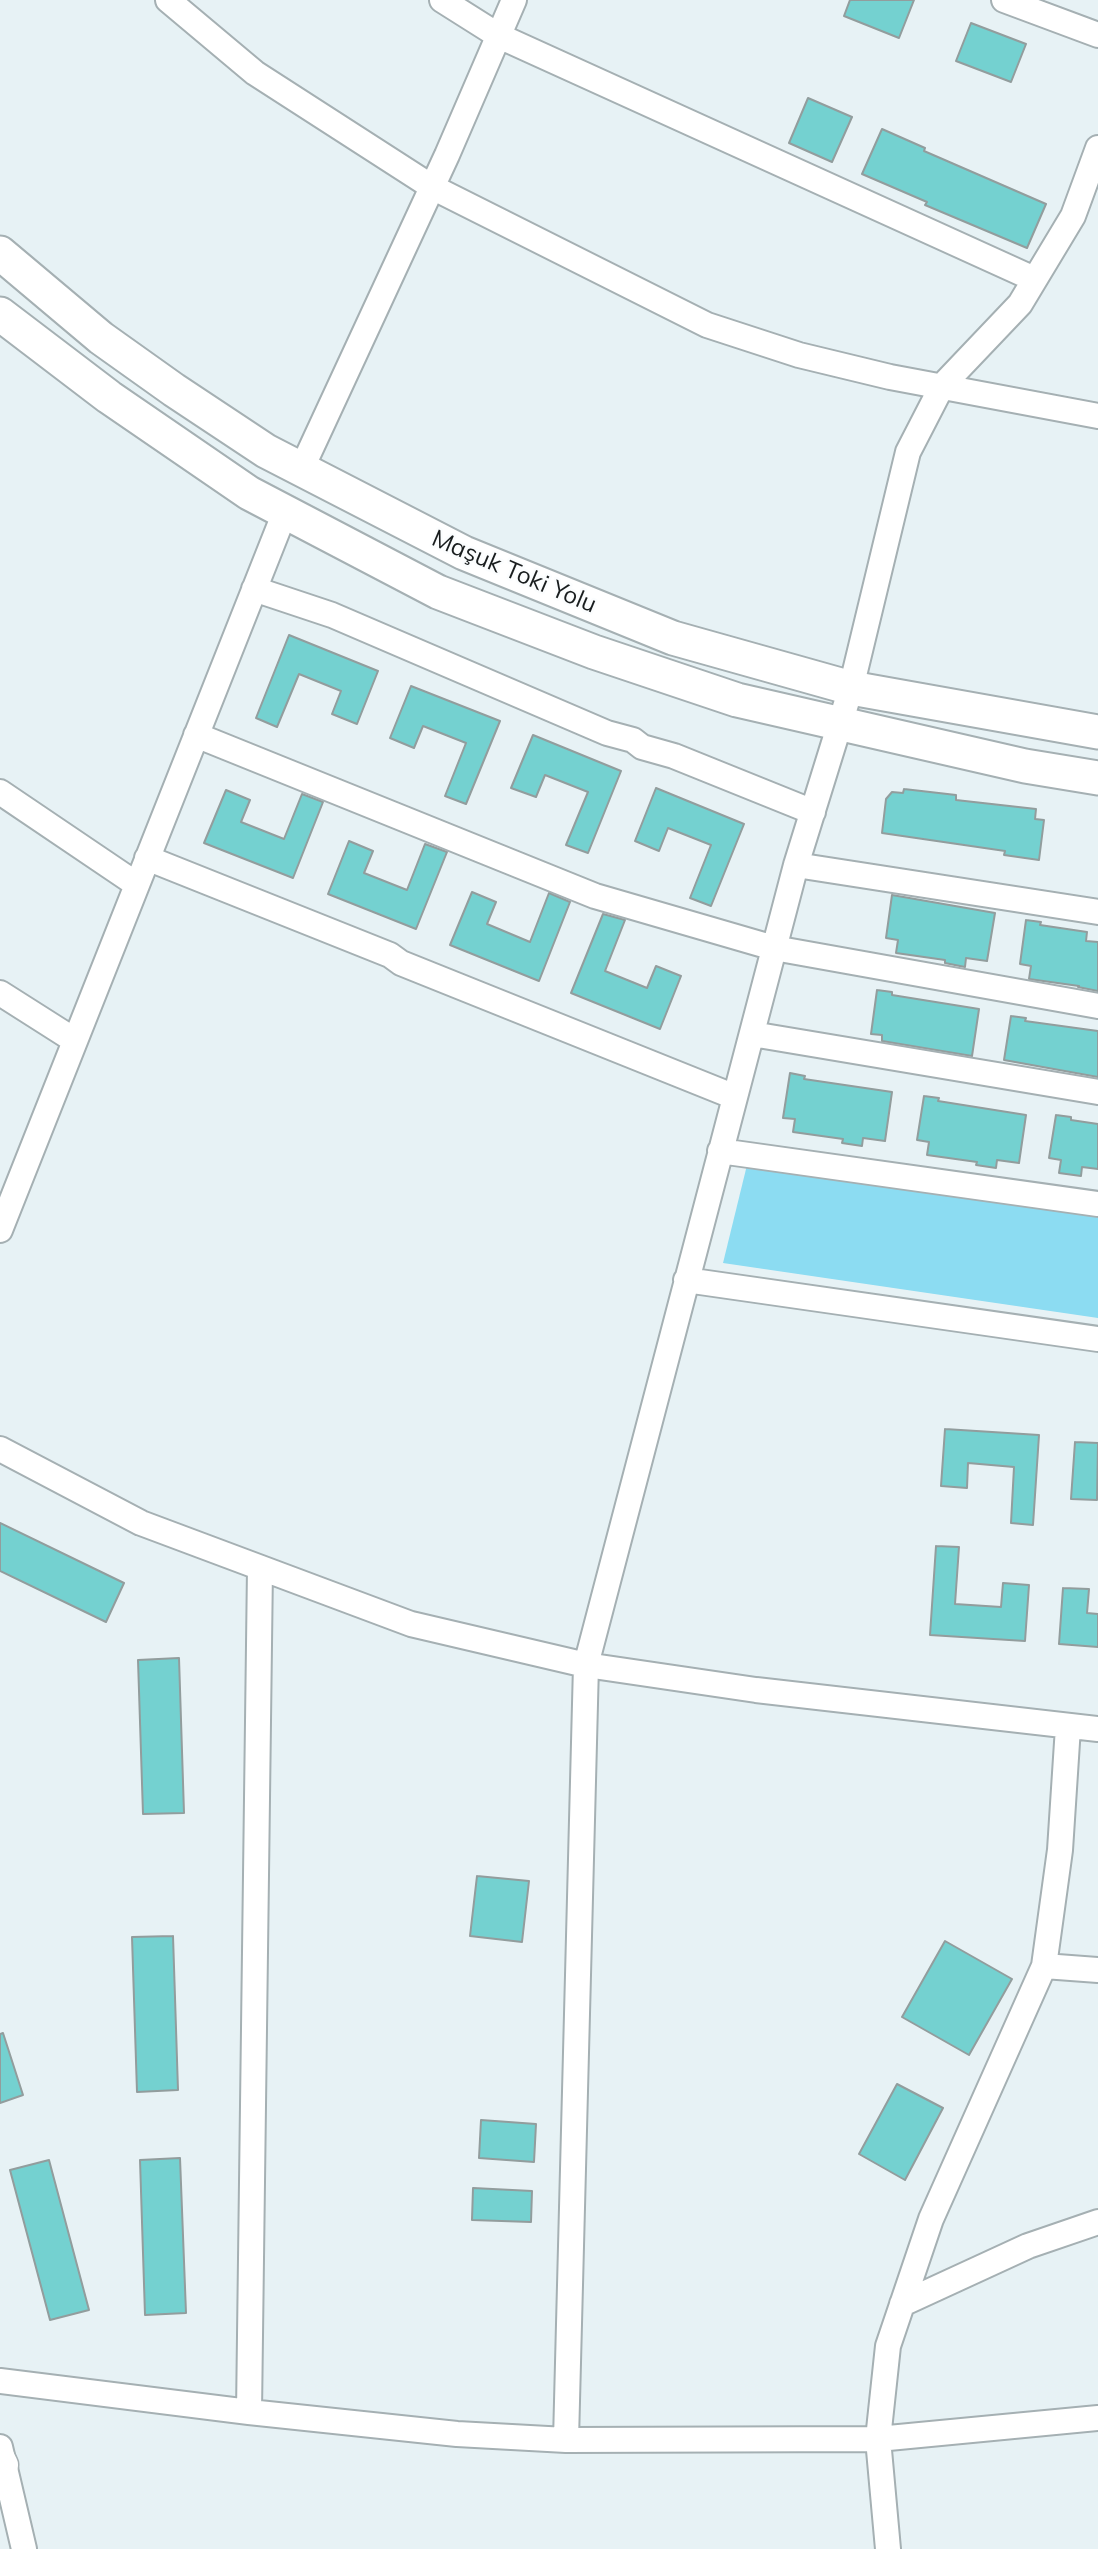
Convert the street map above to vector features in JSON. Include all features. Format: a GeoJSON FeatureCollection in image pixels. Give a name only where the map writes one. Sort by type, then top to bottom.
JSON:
{"type":"FeatureCollection","features":[{"type":"Feature","properties":{"kind":"main road","name":"Maşuk Toki Yolu"},"geometry":{"type":"LineString","coordinates":[[0,253],[111,346],[266,451],[464,553],[673,638],[851,688],[1098,732]]}},
{"type":"Feature","properties":{"kind":"main road"},"geometry":{"type":"LineString","coordinates":[[0,314],[109,397],[248,493],[438,592],[594,652],[737,700],[1025,766],[1098,778]]}},
{"type":"Feature","properties":{"kind":"street"},"geometry":{"type":"LineString","coordinates":[[168,0],[255,73],[432,187],[707,324],[799,355],[1098,416]]}},
{"type":"Feature","properties":{"kind":"street"},"geometry":{"type":"LineString","coordinates":[[442,0],[499,36],[1034,279]]}},
{"type":"Feature","properties":{"kind":"street"},"geometry":{"type":"LineString","coordinates":[[301,470],[432,187],[514,0]]}},
{"type":"Feature","properties":{"kind":"street"},"geometry":{"type":"LineString","coordinates":[[1004,0],[1098,35]]}},
{"type":"Feature","properties":{"kind":"street"},"geometry":{"type":"LineString","coordinates":[[566,2440],[586,1665],[796,865],[851,688],[908,452],[943,386],[1020,304],[1073,216],[1098,148]]}},
{"type":"Feature","properties":{"kind":"street"},"geometry":{"type":"LineString","coordinates":[[0,1230],[285,512]]}},
{"type":"Feature","properties":{"kind":"street"},"geometry":{"type":"LineString","coordinates":[[254,589],[332,615],[607,733],[633,740],[642,747],[674,756],[813,812]]}},
{"type":"Feature","properties":{"kind":"street"},"geometry":{"type":"LineString","coordinates":[[196,736],[594,896],[774,948],[1098,1006]]}},
{"type":"Feature","properties":{"kind":"street"},"geometry":{"type":"LineString","coordinates":[[0,792],[136,884]]}},
{"type":"Feature","properties":{"kind":"street"},"geometry":{"type":"LineString","coordinates":[[147,858],[735,1097]]}},
{"type":"Feature","properties":{"kind":"street"},"geometry":{"type":"LineString","coordinates":[[796,865],[1098,912]]}},
{"type":"Feature","properties":{"kind":"street"},"geometry":{"type":"LineString","coordinates":[[0,993],[75,1040]]}},
{"type":"Feature","properties":{"kind":"street"},"geometry":{"type":"LineString","coordinates":[[752,1034],[1098,1092]]}},
{"type":"Feature","properties":{"kind":"street"},"geometry":{"type":"LineString","coordinates":[[720,1152],[1098,1204]]}},
{"type":"Feature","properties":{"kind":"street"},"geometry":{"type":"LineString","coordinates":[[686,1280],[1098,1339]]}},
{"type":"Feature","properties":{"kind":"street"},"geometry":{"type":"LineString","coordinates":[[0,1449],[141,1523],[411,1624],[586,1665],[755,1690],[1098,1729]]}},
{"type":"Feature","properties":{"kind":"street"},"geometry":{"type":"LineString","coordinates":[[249,2413],[260,1568]]}},
{"type":"Feature","properties":{"kind":"street"},"geometry":{"type":"LineString","coordinates":[[888,2549],[878,2439],[888,2346],[931,2219],[1044,1966],[1060,1850],[1068,1727]]}},
{"type":"Feature","properties":{"kind":"street"},"geometry":{"type":"LineString","coordinates":[[1044,1966],[1098,1970]]}},
{"type":"Feature","properties":{"kind":"street"},"geometry":{"type":"LineString","coordinates":[[902,2304],[1028,2246],[1098,2222]]}},
{"type":"Feature","properties":{"kind":"street"},"geometry":{"type":"LineString","coordinates":[[0,2381],[249,2413],[457,2434],[566,2440],[878,2439],[1098,2418]]}},
{"type":"Feature","properties":{"kind":"street"},"geometry":{"type":"LineString","coordinates":[[1,2457],[24,2549]]}},
{"type":"Feature","properties":{"kind":"shaded area"},"geometry":{"type":"Polygon","coordinates":[[[747,1165],[1098,1215],[1098,1318],[723,1263],[747,1165]]]}},
{"type":"Feature","properties":{"kind":"building"},"geometry":{"type":"Polygon","coordinates":[[[850,0],[914,0],[899,38],[844,16],[850,0]]]}},
{"type":"Feature","properties":{"kind":"building"},"geometry":{"type":"Polygon","coordinates":[[[971,23],[1026,44],[1011,82],[956,61],[971,23]]]}},
{"type":"Feature","properties":{"kind":"building"},"geometry":{"type":"Polygon","coordinates":[[[808,98],[852,117],[832,162],[789,143],[808,98]]]}},
{"type":"Feature","properties":{"kind":"building"},"geometry":{"type":"Polygon","coordinates":[[[882,129],[925,148],[924,151],[1046,204],[1027,248],[925,205],[927,202],[862,174],[882,129]]]}},
{"type":"Feature","properties":{"kind":"building"},"geometry":{"type":"Polygon","coordinates":[[[289,635],[378,671],[357,724],[332,714],[341,691],[299,674],[277,727],[256,718],[289,635]]]}},
{"type":"Feature","properties":{"kind":"building"},"geometry":{"type":"Polygon","coordinates":[[[411,686],[500,721],[466,804],[445,796],[466,743],[423,726],[414,748],[390,738],[411,686]]]}},
{"type":"Feature","properties":{"kind":"building"},"geometry":{"type":"Polygon","coordinates":[[[533,735],[621,771],[588,853],[566,845],[588,792],[545,775],[536,797],[511,788],[533,735]]]}},
{"type":"Feature","properties":{"kind":"building"},"geometry":{"type":"Polygon","coordinates":[[[656,788],[744,824],[711,906],[690,898],[711,845],[668,828],[659,851],[635,841],[656,788]]]}},
{"type":"Feature","properties":{"kind":"building"},"geometry":{"type":"Polygon","coordinates":[[[904,789],[956,795],[956,800],[1036,809],[1035,819],[1044,820],[1039,860],[1004,855],[1005,851],[882,833],[886,799],[892,792],[903,793],[904,789]]]}},
{"type":"Feature","properties":{"kind":"building"},"geometry":{"type":"Polygon","coordinates":[[[226,790],[250,800],[241,822],[284,839],[302,794],[323,802],[293,878],[204,843],[226,790]]]}},
{"type":"Feature","properties":{"kind":"building"},"geometry":{"type":"Polygon","coordinates":[[[349,841],[373,851],[364,873],[407,890],[425,844],[447,852],[416,929],[328,894],[349,841]]]}},
{"type":"Feature","properties":{"kind":"building"},"geometry":{"type":"Polygon","coordinates":[[[472,892],[496,902],[487,924],[530,942],[549,893],[570,902],[539,981],[450,945],[472,892]]]}},
{"type":"Feature","properties":{"kind":"building"},"geometry":{"type":"Polygon","coordinates":[[[892,895],[995,913],[987,961],[966,958],[965,967],[945,963],[945,960],[896,953],[898,940],[886,938],[892,895]]]}},
{"type":"Feature","properties":{"kind":"building"},"geometry":{"type":"Polygon","coordinates":[[[603,914],[625,920],[605,971],[647,988],[656,966],[681,976],[660,1029],[571,993],[603,914]]]}},
{"type":"Feature","properties":{"kind":"building"},"geometry":{"type":"Polygon","coordinates":[[[1026,920],[1041,922],[1040,925],[1087,932],[1086,941],[1098,942],[1098,991],[1029,979],[1031,966],[1020,964],[1026,920]]]}},
{"type":"Feature","properties":{"kind":"building"},"geometry":{"type":"Polygon","coordinates":[[[877,990],[892,992],[892,995],[979,1009],[972,1056],[882,1041],[882,1035],[871,1034],[877,990]]]}},
{"type":"Feature","properties":{"kind":"building"},"geometry":{"type":"Polygon","coordinates":[[[1011,1016],[1026,1018],[1025,1021],[1098,1031],[1098,1077],[1004,1060],[1011,1016]]]}},
{"type":"Feature","properties":{"kind":"building"},"geometry":{"type":"Polygon","coordinates":[[[790,1073],[805,1076],[804,1079],[892,1092],[885,1141],[863,1138],[862,1146],[842,1143],[843,1139],[793,1132],[795,1119],[783,1118],[790,1073]]]}},
{"type":"Feature","properties":{"kind":"building"},"geometry":{"type":"Polygon","coordinates":[[[924,1096],[939,1098],[938,1101],[1026,1115],[1019,1163],[997,1160],[996,1168],[976,1165],[977,1162],[927,1155],[929,1142],[917,1140],[924,1096]]]}},
{"type":"Feature","properties":{"kind":"building"},"geometry":{"type":"Polygon","coordinates":[[[1056,1115],[1098,1124],[1098,1169],[1082,1167],[1081,1176],[1059,1173],[1061,1160],[1049,1158],[1056,1115]]]}},
{"type":"Feature","properties":{"kind":"building"},"geometry":{"type":"Polygon","coordinates":[[[945,1429],[1039,1435],[1033,1525],[1011,1523],[1014,1467],[968,1463],[967,1488],[941,1486],[945,1429]]]}},
{"type":"Feature","properties":{"kind":"building"},"geometry":{"type":"Polygon","coordinates":[[[1075,1442],[1098,1443],[1097,1500],[1071,1499],[1075,1442]]]}},
{"type":"Feature","properties":{"kind":"building"},"geometry":{"type":"Polygon","coordinates":[[[0,1523],[124,1583],[106,1622],[0,1571],[0,1523]]]}},
{"type":"Feature","properties":{"kind":"building"},"geometry":{"type":"Polygon","coordinates":[[[936,1546],[959,1547],[955,1604],[1001,1607],[1003,1583],[1029,1585],[1025,1641],[930,1635],[936,1546]]]}},
{"type":"Feature","properties":{"kind":"building"},"geometry":{"type":"Polygon","coordinates":[[[1063,1588],[1089,1589],[1087,1613],[1098,1614],[1098,1647],[1059,1644],[1063,1588]]]}},
{"type":"Feature","properties":{"kind":"building"},"geometry":{"type":"Polygon","coordinates":[[[179,1658],[184,1813],[143,1814],[138,1660],[179,1658]]]}},
{"type":"Feature","properties":{"kind":"building"},"geometry":{"type":"Polygon","coordinates":[[[477,1876],[529,1881],[522,1942],[470,1936],[477,1876]]]}},
{"type":"Feature","properties":{"kind":"building"},"geometry":{"type":"Polygon","coordinates":[[[173,1936],[178,2090],[137,2092],[132,1937],[173,1936]]]}},
{"type":"Feature","properties":{"kind":"building"},"geometry":{"type":"Polygon","coordinates":[[[945,1941],[1012,1979],[969,2055],[902,2017],[945,1941]]]}},
{"type":"Feature","properties":{"kind":"building"},"geometry":{"type":"Polygon","coordinates":[[[3,2033],[23,2095],[0,2103],[0,2034],[3,2033]]]}},
{"type":"Feature","properties":{"kind":"building"},"geometry":{"type":"Polygon","coordinates":[[[897,2084],[943,2108],[905,2180],[859,2154],[897,2084]]]}},
{"type":"Feature","properties":{"kind":"building"},"geometry":{"type":"Polygon","coordinates":[[[481,2120],[536,2124],[534,2162],[479,2158],[481,2120]]]}},
{"type":"Feature","properties":{"kind":"building"},"geometry":{"type":"Polygon","coordinates":[[[180,2158],[186,2313],[145,2315],[140,2160],[180,2158]]]}},
{"type":"Feature","properties":{"kind":"building"},"geometry":{"type":"Polygon","coordinates":[[[49,2160],[89,2310],[50,2320],[10,2170],[49,2160]]]}},
{"type":"Feature","properties":{"kind":"building"},"geometry":{"type":"Polygon","coordinates":[[[473,2188],[532,2191],[531,2222],[472,2220],[473,2188]]]}}]}
